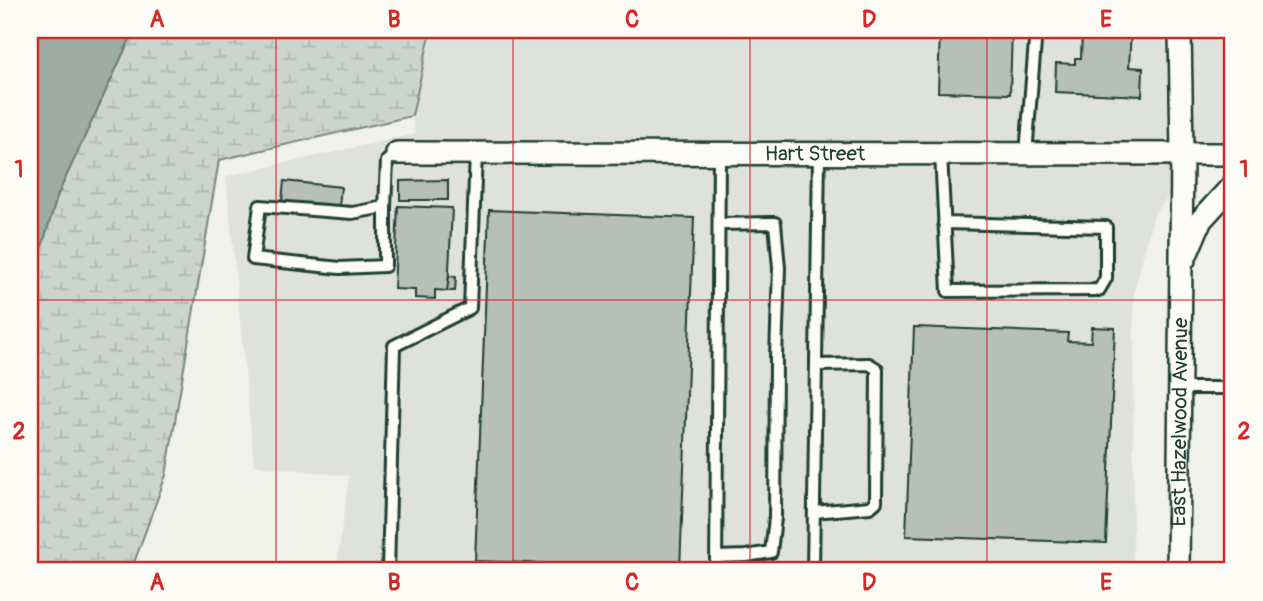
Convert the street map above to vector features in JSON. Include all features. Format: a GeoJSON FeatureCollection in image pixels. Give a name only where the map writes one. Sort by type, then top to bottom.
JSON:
{"type":"FeatureCollection","features":[{"type":"Feature","properties":{"kind":"street","name":"East Hazelwood Avenue"},"geometry":{"type":"LineString","coordinates":[[1178,571],[1182,155],[1180,30]]}},
{"type":"Feature","properties":{"kind":"street","name":"Hart Street"},"geometry":{"type":"LineString","coordinates":[[397,153],[1233,154]]}},
{"type":"Feature","properties":{"kind":"street","name":"East Hazelwood Avenue"},"geometry":{"type":"LineString","coordinates":[[1180,272],[1201,220],[1233,185]]}},
{"type":"Feature","properties":{"kind":"lane"},"geometry":{"type":"LineString","coordinates":[[1026,154],[1036,30]]}},
{"type":"Feature","properties":{"kind":"lane"},"geometry":{"type":"LineString","coordinates":[[384,207],[352,214],[260,206],[253,258],[340,268],[385,265],[384,207],[387,161],[397,153]]}},
{"type":"Feature","properties":{"kind":"lane"},"geometry":{"type":"LineString","coordinates":[[388,571],[394,346],[470,308],[476,153]]}},
{"type":"Feature","properties":{"kind":"lane"},"geometry":{"type":"LineString","coordinates":[[716,571],[719,154]]}},
{"type":"Feature","properties":{"kind":"lane"},"geometry":{"type":"LineString","coordinates":[[813,571],[819,154]]}},
{"type":"Feature","properties":{"kind":"lane"},"geometry":{"type":"LineString","coordinates":[[941,154],[944,223],[947,290],[1099,290],[1106,278],[1106,227],[944,223]]}},
{"type":"Feature","properties":{"kind":"lane"},"geometry":{"type":"LineString","coordinates":[[716,557],[771,552],[775,518],[779,268],[775,223],[719,224]]}},
{"type":"Feature","properties":{"kind":"lane"},"geometry":{"type":"LineString","coordinates":[[814,512],[870,507],[876,502],[877,369],[869,364],[816,365]]}},
{"type":"Feature","properties":{"kind":"lane"},"geometry":{"type":"LineString","coordinates":[[1179,388],[1233,388]]}},
{"type":"Feature","properties":{"kind":"shaded area"},"geometry":{"type":"Polygon","coordinates":[[[30,30],[134,30],[58,194],[30,286],[30,30]]]}},
{"type":"Feature","properties":{"kind":"shaded area"},"geometry":{"type":"Polygon","coordinates":[[[431,30],[1233,30],[1233,140],[1206,152],[1154,214],[1134,292],[1133,571],[336,571],[349,476],[254,465],[226,176],[415,134],[412,116],[431,30]]]}},
{"type":"Feature","properties":{"kind":"shaded area"},"geometry":{"type":"Polygon","coordinates":[[[1233,280],[1233,571],[1228,571],[1229,296],[1233,280]]]}},
{"type":"Feature","properties":{"kind":"green space"},"geometry":{"type":"Polygon","coordinates":[[[134,30],[431,30],[412,116],[219,160],[166,475],[131,571],[30,571],[30,286],[58,194],[134,30]]]}},
{"type":"Feature","properties":{"kind":"building"},"geometry":{"type":"Polygon","coordinates":[[[747,30],[773,30],[756,34],[747,30]]]}},
{"type":"Feature","properties":{"kind":"building"},"geometry":{"type":"Polygon","coordinates":[[[940,30],[1012,30],[1010,94],[938,92],[940,30]]]}},
{"type":"Feature","properties":{"kind":"building"},"geometry":{"type":"Polygon","coordinates":[[[1082,30],[1131,30],[1129,67],[1143,68],[1142,96],[1055,92],[1056,63],[1075,64],[1075,58],[1081,58],[1082,30]]]}},
{"type":"Feature","properties":{"kind":"building"},"geometry":{"type":"Polygon","coordinates":[[[448,180],[448,200],[400,200],[400,181],[448,180]]]}},
{"type":"Feature","properties":{"kind":"building"},"geometry":{"type":"Polygon","coordinates":[[[284,181],[341,187],[339,207],[282,201],[284,181]]]}},
{"type":"Feature","properties":{"kind":"building"},"geometry":{"type":"Polygon","coordinates":[[[398,206],[452,208],[448,291],[435,290],[435,299],[415,298],[415,290],[394,289],[398,206]]]}},
{"type":"Feature","properties":{"kind":"building"},"geometry":{"type":"Polygon","coordinates":[[[489,210],[694,218],[680,569],[475,561],[489,210]]]}},
{"type":"Feature","properties":{"kind":"building"},"geometry":{"type":"Polygon","coordinates":[[[449,276],[456,277],[455,291],[447,291],[449,276]]]}},
{"type":"Feature","properties":{"kind":"building"},"geometry":{"type":"Polygon","coordinates":[[[914,327],[1068,333],[1067,341],[1091,342],[1092,327],[1115,328],[1106,543],[906,536],[914,327]]]}}]}
